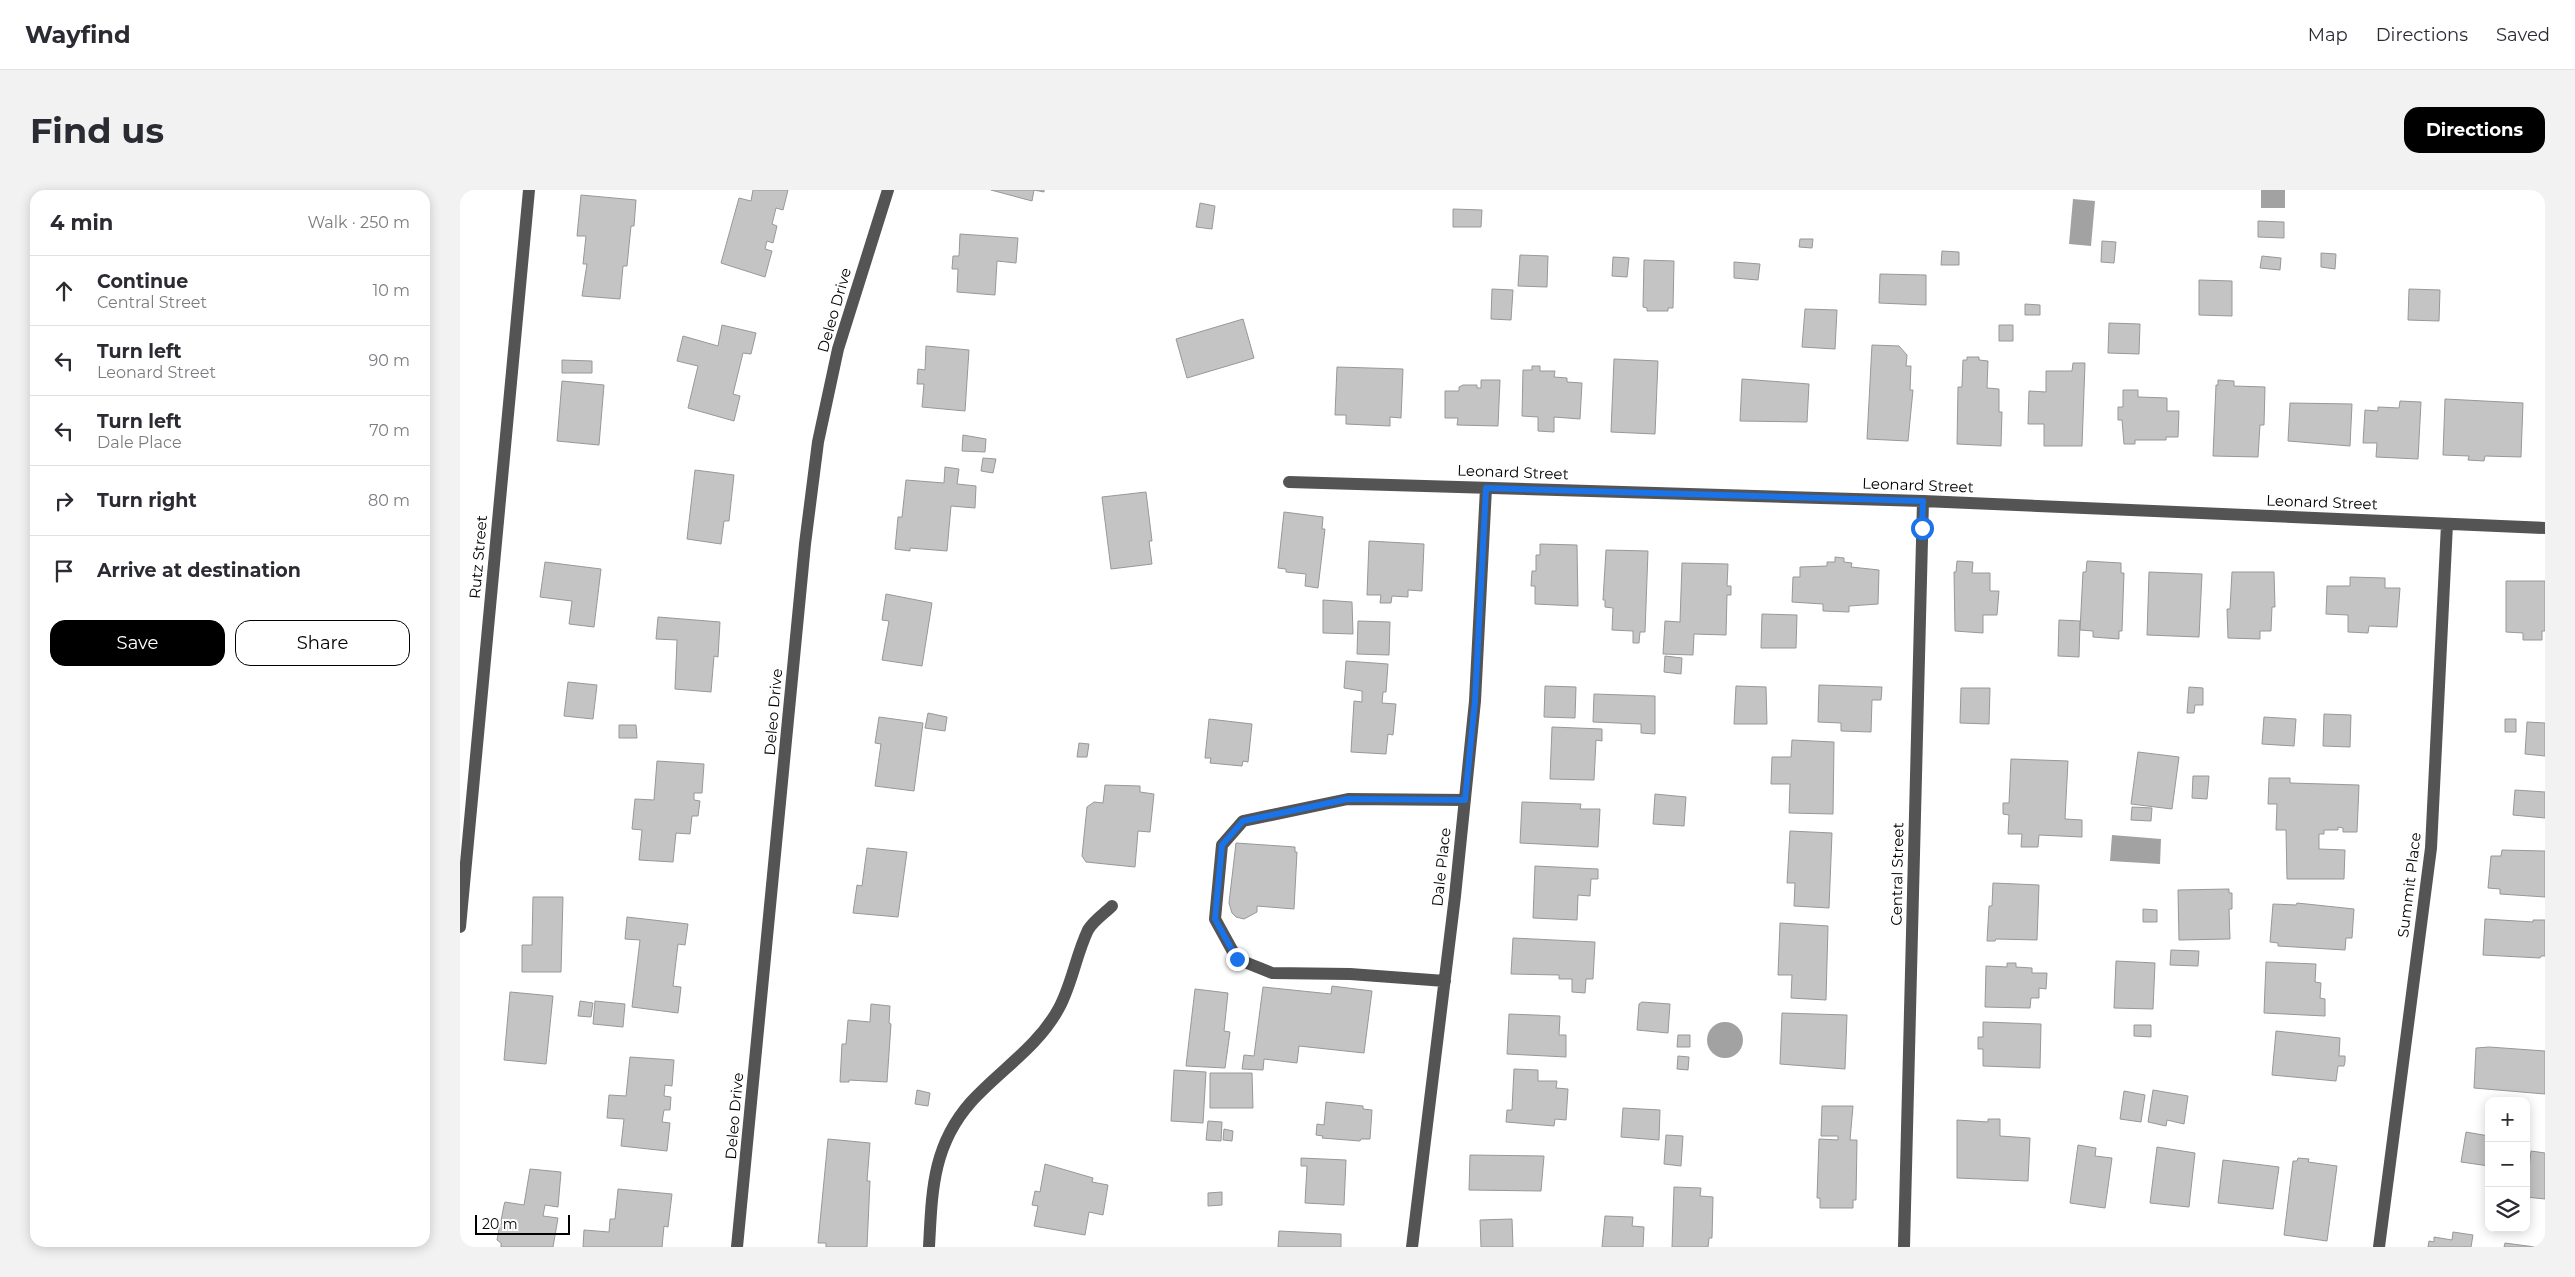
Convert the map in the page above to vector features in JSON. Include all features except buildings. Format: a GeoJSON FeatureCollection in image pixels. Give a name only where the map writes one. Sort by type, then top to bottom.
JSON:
{"type":"FeatureCollection","features":[{"type":"Feature","properties":{"kind":"street","name":"Rutz Street"},"geometry":{"type":"LineString","coordinates":[[460,927],[529,190]]}},
{"type":"Feature","properties":{"kind":"street","name":"Deleo Drive"},"geometry":{"type":"LineString","coordinates":[[738,1247],[803,563],[818,442],[838,349],[888,190]]}},
{"type":"Feature","properties":{"kind":"street","name":"Leonard Street"},"geometry":{"type":"LineString","coordinates":[[1289,482],[1923,501],[2545,528]]}},
{"type":"Feature","properties":{"kind":"street","name":"Dale Place"},"geometry":{"type":"LineString","coordinates":[[1412,1247],[1475,701],[1486,488]]}},
{"type":"Feature","properties":{"kind":"street","name":"Central Street"},"geometry":{"type":"LineString","coordinates":[[1904,1247],[1923,501]]}},
{"type":"Feature","properties":{"kind":"street","name":"Summit Place"},"geometry":{"type":"LineString","coordinates":[[2379,1247],[2431,848],[2447,524]]}},
{"type":"Feature","properties":{"kind":"street"},"geometry":{"type":"LineString","coordinates":[[1444,981],[1350,974],[1272,973],[1237,959],[1215,919],[1222,845],[1243,821],[1348,799],[1465,800]]}},
{"type":"Feature","properties":{"kind":"street"},"geometry":{"type":"LineString","coordinates":[[928,1247],[933,1177],[941,1151],[952,1127],[972,1101],[1022,1056],[1058,1009],[1089,929],[1112,906]]}},
{"type":"Feature","properties":{"kind":"shaded area"},"geometry":{"type":"Polygon","coordinates":[[[2261,190],[2285,190],[2285,208],[2261,208],[2261,190]]]}},
{"type":"Feature","properties":{"kind":"shaded area"},"geometry":{"type":"Polygon","coordinates":[[[2073,199],[2095,201],[2091,246],[2069,244],[2073,199]]]}},
{"type":"Feature","properties":{"kind":"shaded area"},"geometry":{"type":"Polygon","coordinates":[[[2112,835],[2161,839],[2160,864],[2110,861],[2112,835]]]}},
{"type":"Feature","properties":{"kind":"shaded area"},"geometry":{"type":"Polygon","coordinates":[[[1725,1022],[1737,1028],[1743,1040],[1737,1052],[1725,1058],[1713,1052],[1707,1040],[1713,1028],[1725,1022]]]}},
{"type":"Feature","properties":{"kind":"route"},"geometry":{"type":"LineString","coordinates":[[1237,959],[1215,919],[1222,845],[1243,821],[1348,799],[1465,800],[1475,701],[1486,488],[1923,501],[1922,528]]}}]}
